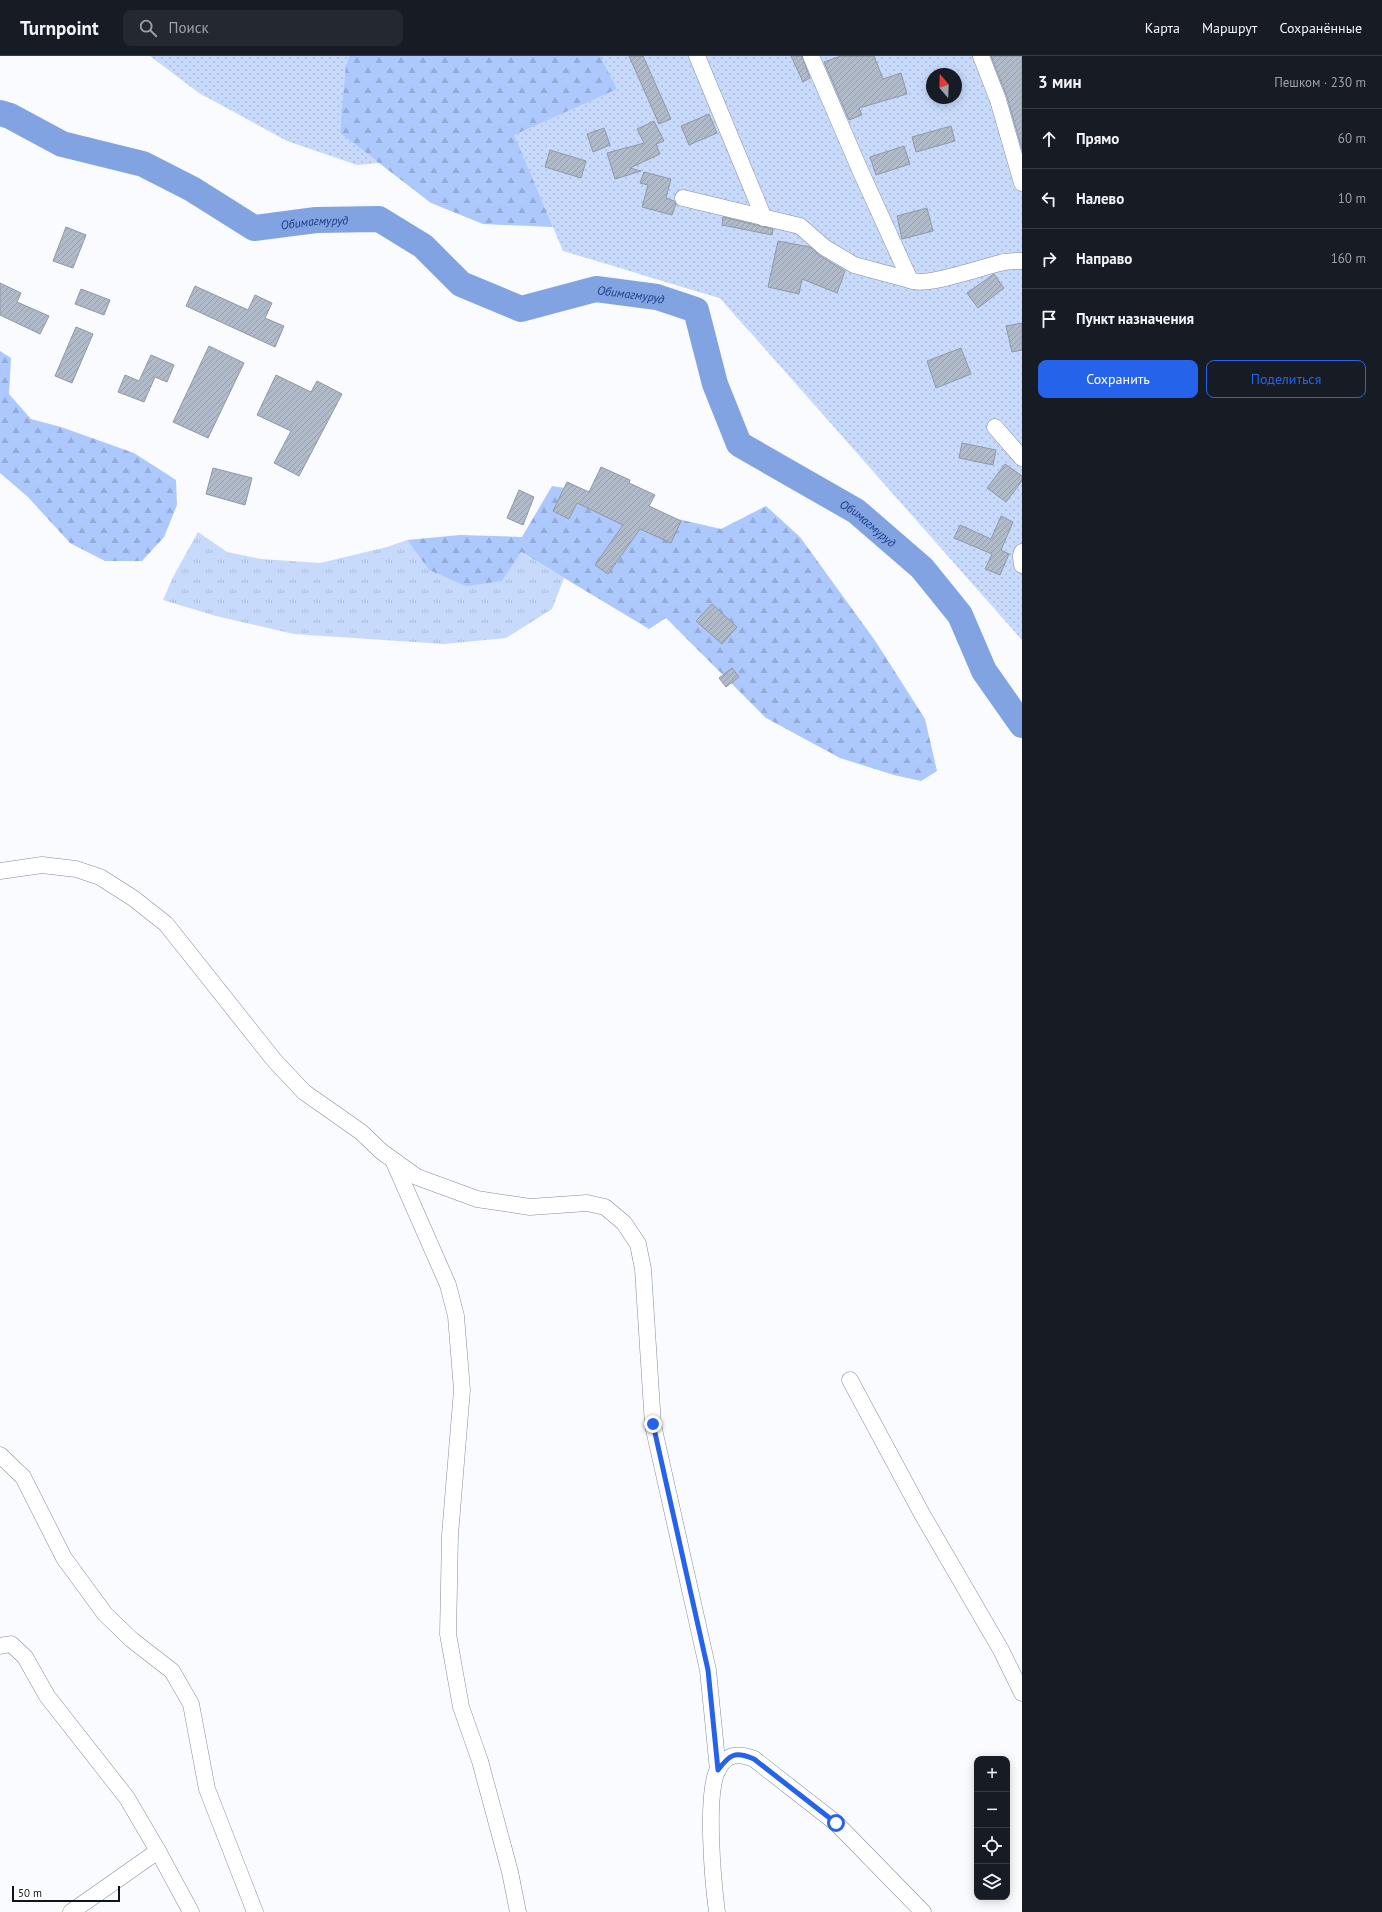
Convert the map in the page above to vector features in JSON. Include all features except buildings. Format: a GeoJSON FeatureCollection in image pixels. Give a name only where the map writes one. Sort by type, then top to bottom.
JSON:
{"type":"FeatureCollection","features":[{"type":"Feature","properties":{"kind":"street"},"geometry":{"type":"LineString","coordinates":[[697,56],[764,218]]}},
{"type":"Feature","properties":{"kind":"street"},"geometry":{"type":"LineString","coordinates":[[811,56],[866,184],[910,280]]}},
{"type":"Feature","properties":{"kind":"street"},"geometry":{"type":"LineString","coordinates":[[981,56],[998,100],[1022,183]]}},
{"type":"Feature","properties":{"kind":"street"},"geometry":{"type":"LineString","coordinates":[[683,198],[800,226],[824,247],[854,265],[915,282],[945,278],[1002,262],[1022,261]]}},
{"type":"Feature","properties":{"kind":"street"},"geometry":{"type":"LineString","coordinates":[[995,427],[1022,458]]}},
{"type":"Feature","properties":{"kind":"street"},"geometry":{"type":"LineString","coordinates":[[1022,552],[1022,564]]}},
{"type":"Feature","properties":{"kind":"street"},"geometry":{"type":"LineString","coordinates":[[0,871],[42,865],[76,869],[100,877],[133,898],[166,924],[274,1060],[304,1092],[361,1132],[393,1160],[417,1177],[477,1200],[530,1207],[588,1203],[605,1207],[624,1223],[638,1244],[643,1269],[653,1424],[708,1670],[718,1770],[712,1795],[712,1873],[717,1912]]}},
{"type":"Feature","properties":{"kind":"street"},"geometry":{"type":"LineString","coordinates":[[393,1160],[448,1285],[456,1316],[462,1390],[450,1535],[448,1634],[460,1707],[480,1761],[510,1872],[518,1912]]}},
{"type":"Feature","properties":{"kind":"street"},"geometry":{"type":"LineString","coordinates":[[850,1380],[922,1514],[1001,1650],[1022,1693]]}},
{"type":"Feature","properties":{"kind":"street"},"geometry":{"type":"LineString","coordinates":[[0,1455],[23,1477],[64,1558],[105,1614],[132,1640],[172,1670],[191,1704],[207,1790],[255,1912]]}},
{"type":"Feature","properties":{"kind":"street"},"geometry":{"type":"LineString","coordinates":[[0,1646],[11,1644],[25,1657],[46,1696],[127,1798],[191,1912]]}},
{"type":"Feature","properties":{"kind":"street"},"geometry":{"type":"LineString","coordinates":[[718,1770],[725,1760],[734,1755],[742,1754],[754,1759],[836,1823],[923,1912]]}},
{"type":"Feature","properties":{"kind":"street"},"geometry":{"type":"LineString","coordinates":[[71,1912],[158,1851]]}},
{"type":"Feature","properties":{"kind":"green space"},"geometry":{"type":"Polygon","coordinates":[[[150,56],[349,56],[346,64],[340,133],[379,163],[357,165],[287,141],[199,93],[150,56]]]}},
{"type":"Feature","properties":{"kind":"green space"},"geometry":{"type":"Polygon","coordinates":[[[349,56],[642,56],[749,331],[720,298],[643,275],[538,191],[553,227],[483,224],[431,203],[340,133],[344,70],[349,56]]]}},
{"type":"Feature","properties":{"kind":"green space"},"geometry":{"type":"Polygon","coordinates":[[[600,56],[1022,56],[1022,640],[720,298],[563,251],[514,135],[617,89],[600,56]]]}},
{"type":"Feature","properties":{"kind":"green space"},"geometry":{"type":"Polygon","coordinates":[[[0,351],[11,358],[9,394],[31,419],[61,427],[134,453],[176,480],[177,505],[164,537],[142,561],[105,561],[70,543],[28,497],[0,473],[0,351]]]}},
{"type":"Feature","properties":{"kind":"green space"},"geometry":{"type":"Polygon","coordinates":[[[552,486],[605,494],[635,509],[721,529],[766,506],[800,537],[876,642],[925,719],[937,771],[921,781],[894,775],[840,758],[766,718],[666,618],[649,629],[521,552],[502,581],[466,586],[429,570],[407,540],[460,535],[522,537],[552,486]]]}},
{"type":"Feature","properties":{"kind":"green space"},"geometry":{"type":"Polygon","coordinates":[[[198,532],[227,552],[261,559],[320,563],[387,547],[407,540],[429,570],[502,581],[520,552],[564,578],[552,609],[506,638],[444,644],[294,634],[216,616],[163,600],[173,577],[198,532]]]}},
{"type":"Feature","properties":{"kind":"waterway","name":"Обимагмуруд"},"geometry":{"type":"LineString","coordinates":[[0,113],[10,116],[62,144],[143,164],[192,189],[254,228],[316,220],[379,219],[423,246],[461,284],[521,309],[596,289],[657,297],[696,310],[715,384],[739,444],[856,511],[922,568],[960,615],[984,671],[1022,725]]}},
{"type":"Feature","properties":{"kind":"route"},"geometry":{"type":"LineString","coordinates":[[653,1424],[708,1670],[718,1770],[725,1760],[734,1755],[742,1754],[754,1759],[836,1823]]}}]}
